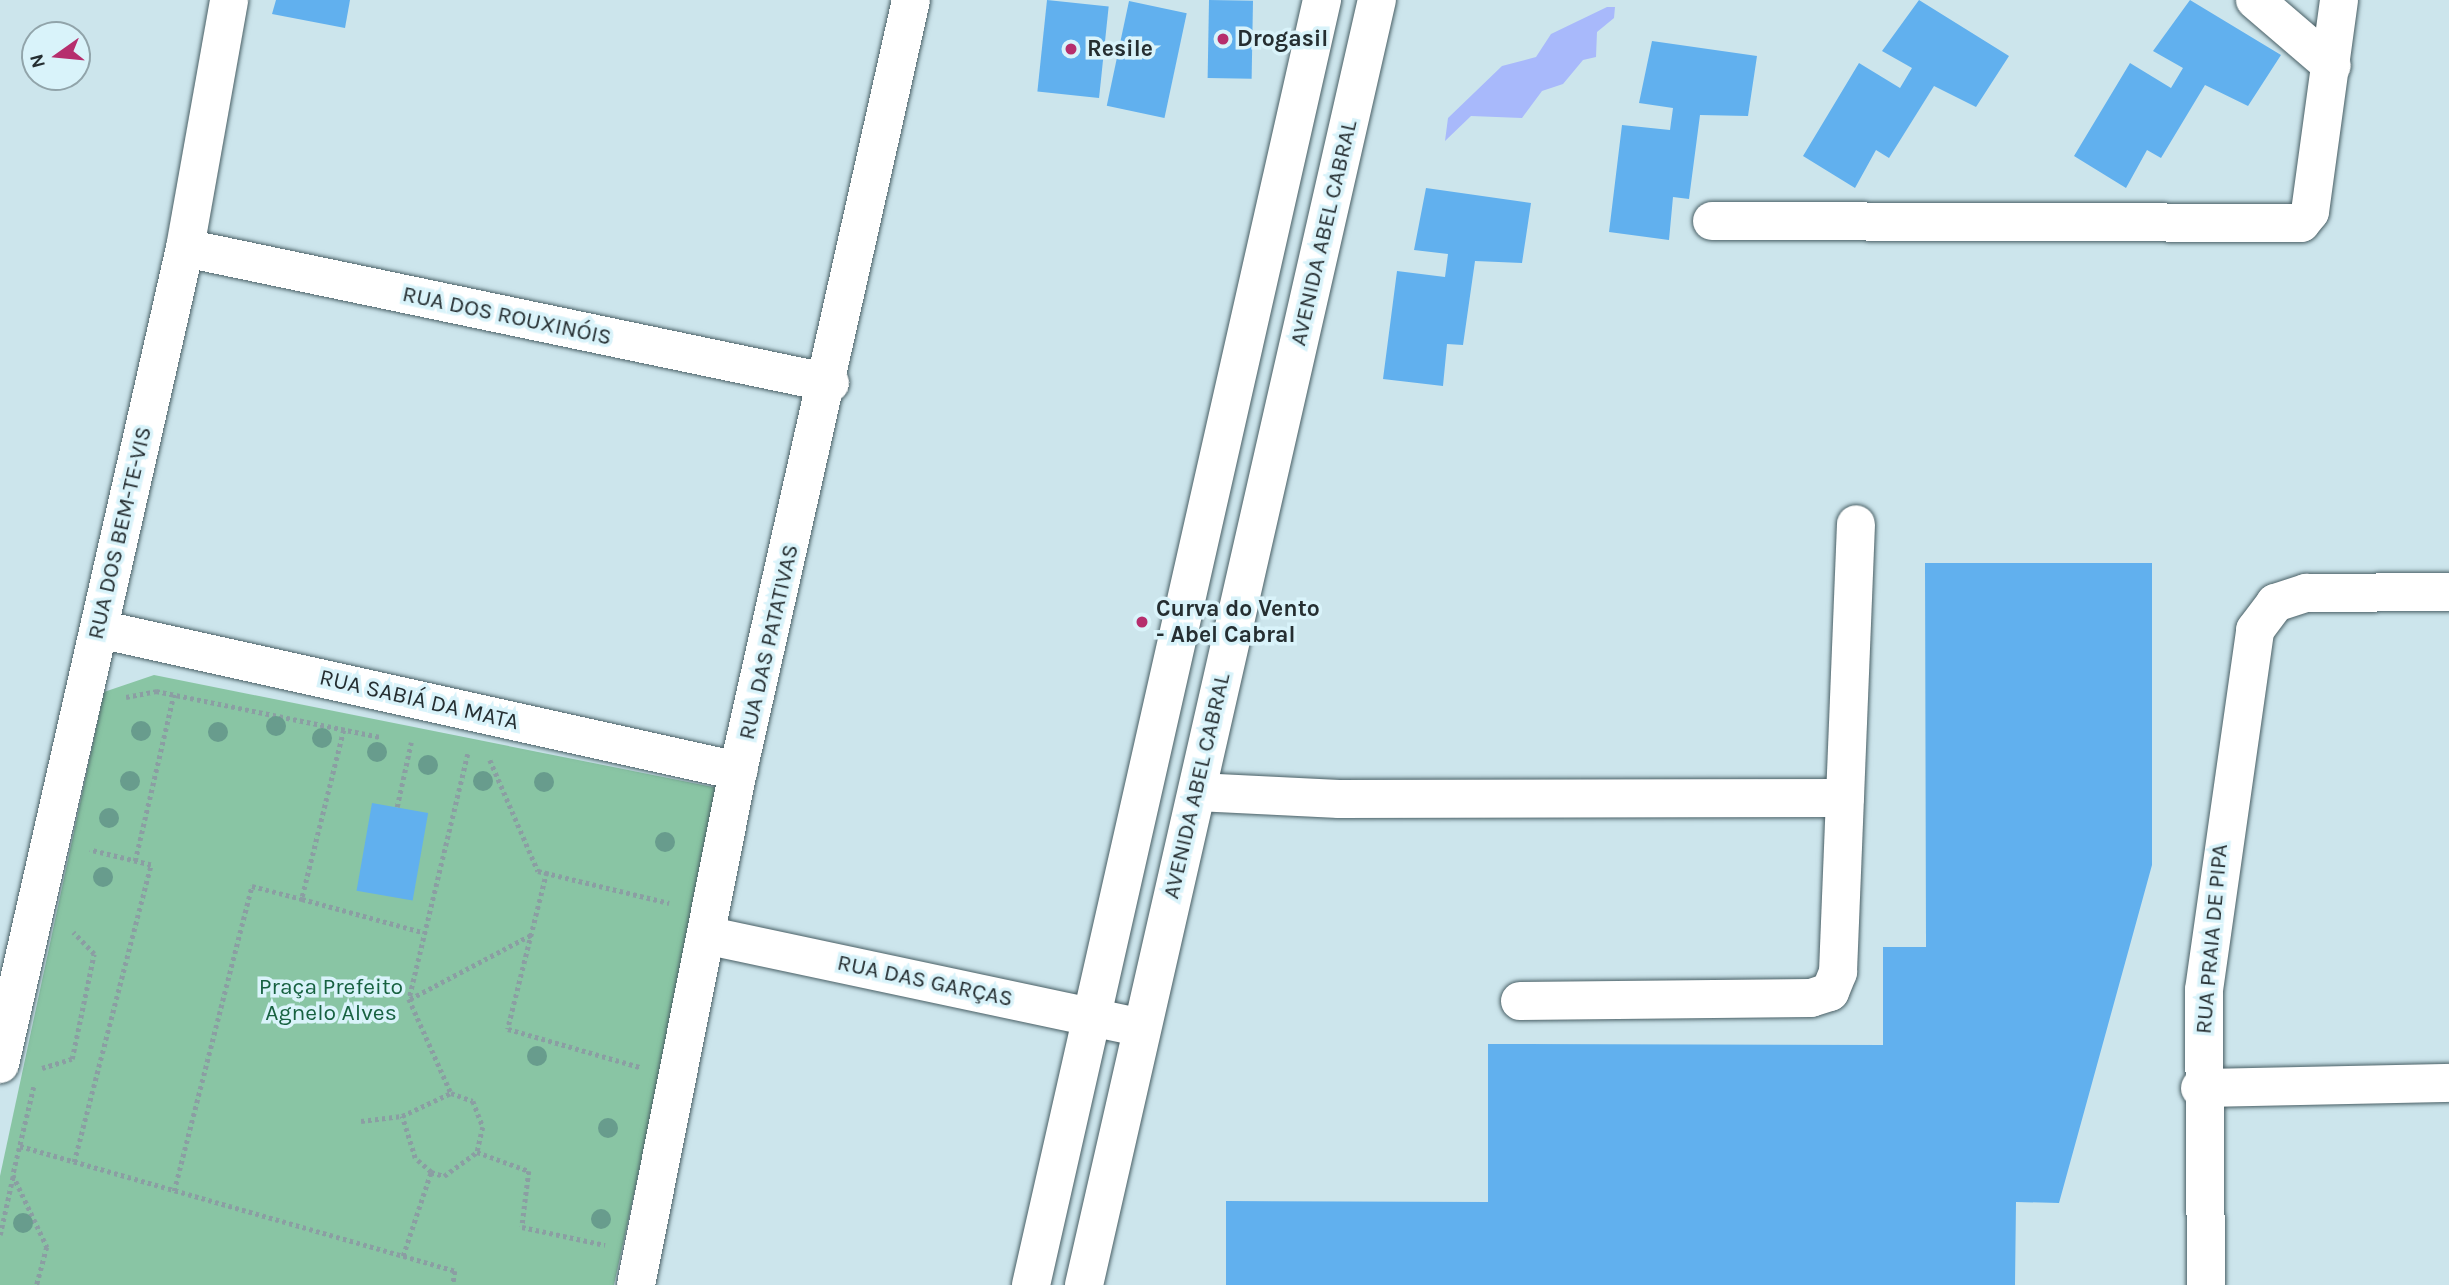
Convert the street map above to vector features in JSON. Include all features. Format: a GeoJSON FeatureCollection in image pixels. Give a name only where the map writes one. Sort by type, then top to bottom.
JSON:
{"type":"FeatureCollection","features":[{"type":"Feature","properties":{"kind":"street","name":"RUA DOS BEM-TE-VIS"},"geometry":{"type":"LineString","coordinates":[[0,1064],[4,1019],[99,629],[185,248],[229,0]]}},
{"type":"Feature","properties":{"kind":"street","name":"RUA DAS PATATIVAS"},"geometry":{"type":"LineString","coordinates":[[636,1285],[710,936],[738,771],[830,383],[911,0]]}},
{"type":"Feature","properties":{"kind":"street"},"geometry":{"type":"LineString","coordinates":[[1084,1284],[1032,1280],[1088,1014],[1322,0]]}},
{"type":"Feature","properties":{"kind":"street","name":"AVENIDA ABEL CABRAL"},"geometry":{"type":"LineString","coordinates":[[1084,1284],[1139,1027],[1197,792],[1377,0]]}},
{"type":"Feature","properties":{"kind":"street"},"geometry":{"type":"LineString","coordinates":[[2255,0],[2332,66]]}},
{"type":"Feature","properties":{"kind":"street"},"geometry":{"type":"LineString","coordinates":[[1712,220],[2286,227],[2301,223],[2310,212],[2339,0]]}},
{"type":"Feature","properties":{"kind":"street","name":"RUA DOS ROUXINÓIS"},"geometry":{"type":"LineString","coordinates":[[185,248],[830,383]]}},
{"type":"Feature","properties":{"kind":"street"},"geometry":{"type":"LineString","coordinates":[[1520,1001],[1811,998],[1830,992],[1838,972],[1856,524]]}},
{"type":"Feature","properties":{"kind":"street","name":"RUA PRAIA DE PIPA"},"geometry":{"type":"LineString","coordinates":[[2206,1285],[2200,1088],[2205,977],[2233,750],[2255,629],[2275,603],[2306,593],[2449,592]]}},
{"type":"Feature","properties":{"kind":"street","name":"RUA SABIÁ DA MATA"},"geometry":{"type":"LineString","coordinates":[[99,629],[738,771]]}},
{"type":"Feature","properties":{"kind":"street"},"geometry":{"type":"LineString","coordinates":[[1197,792],[1339,799],[1845,798]]}},
{"type":"Feature","properties":{"kind":"street","name":"RUA DAS GARÇAS"},"geometry":{"type":"LineString","coordinates":[[710,936],[1088,1014],[1139,1027]]}},
{"type":"Feature","properties":{"kind":"street"},"geometry":{"type":"LineString","coordinates":[[2200,1088],[2449,1083]]}},
{"type":"Feature","properties":{"kind":"path"},"geometry":{"type":"LineString","coordinates":[[113,700],[156,691],[422,745]]}},
{"type":"Feature","properties":{"kind":"path"},"geometry":{"type":"LineString","coordinates":[[135,861],[174,694]]}},
{"type":"Feature","properties":{"kind":"path"},"geometry":{"type":"LineString","coordinates":[[302,899],[344,730]]}},
{"type":"Feature","properties":{"kind":"path"},"geometry":{"type":"LineString","coordinates":[[397,807],[411,743]]}},
{"type":"Feature","properties":{"kind":"path"},"geometry":{"type":"LineString","coordinates":[[456,751],[494,761],[538,871],[682,907]]}},
{"type":"Feature","properties":{"kind":"path"},"geometry":{"type":"LineString","coordinates":[[451,1093],[409,999],[422,932],[467,754]]}},
{"type":"Feature","properties":{"kind":"path"},"geometry":{"type":"LineString","coordinates":[[74,1162],[151,865],[82,847]]}},
{"type":"Feature","properties":{"kind":"path"},"geometry":{"type":"LineString","coordinates":[[547,872],[508,1029],[648,1070],[650,1056]]}},
{"type":"Feature","properties":{"kind":"path"},"geometry":{"type":"LineString","coordinates":[[174,1191],[253,886],[422,932]]}},
{"type":"Feature","properties":{"kind":"path"},"geometry":{"type":"LineString","coordinates":[[0,1235],[38,1069],[72,1059],[94,954],[65,924]]}},
{"type":"Feature","properties":{"kind":"path"},"geometry":{"type":"LineString","coordinates":[[409,999],[531,935]]}},
{"type":"Feature","properties":{"kind":"path"},"geometry":{"type":"LineString","coordinates":[[360,1121],[402,1116],[451,1093],[473,1101],[482,1127],[477,1152],[444,1176],[431,1172],[415,1158],[402,1116]]}},
{"type":"Feature","properties":{"kind":"path"},"geometry":{"type":"LineString","coordinates":[[20,1146],[455,1271],[453,1285]]}},
{"type":"Feature","properties":{"kind":"path"},"geometry":{"type":"LineString","coordinates":[[477,1152],[529,1171],[522,1227],[610,1246],[612,1233]]}},
{"type":"Feature","properties":{"kind":"path"},"geometry":{"type":"LineString","coordinates":[[403,1256],[431,1172]]}},
{"type":"Feature","properties":{"kind":"path"},"geometry":{"type":"LineString","coordinates":[[13,1175],[47,1247],[37,1285]]}},
{"type":"Feature","properties":{"kind":"green space","name":"Praça Prefeito Agnelo Alves"},"geometry":{"type":"Polygon","coordinates":[[[154,675],[723,789],[614,1285],[0,1285],[0,1176],[104,692],[154,675]]]}},
{"type":"Feature","properties":{"kind":"water"},"geometry":{"type":"Polygon","coordinates":[[[1607,7],[1615,7],[1614,18],[1597,32],[1596,57],[1583,60],[1563,84],[1542,91],[1522,118],[1471,116],[1445,141],[1448,118],[1502,66],[1536,57],[1551,34],[1607,7]]]}},
{"type":"Feature","properties":{"kind":"building"},"geometry":{"type":"Polygon","coordinates":[[[276,0],[350,0],[345,28],[272,14],[276,0]]]}},
{"type":"Feature","properties":{"kind":"building","name":"Resile"},"geometry":{"type":"Polygon","coordinates":[[[1047,0],[1109,6],[1099,98],[1037,91],[1047,0]]]}},
{"type":"Feature","properties":{"kind":"building","name":"Drogasil"},"geometry":{"type":"Polygon","coordinates":[[[1209,0],[1253,1],[1252,79],[1208,78],[1209,0]]]}},
{"type":"Feature","properties":{"kind":"building"},"geometry":{"type":"Polygon","coordinates":[[[1919,0],[2009,56],[1976,107],[1934,86],[1889,158],[1876,150],[1855,188],[1803,156],[1859,63],[1900,88],[1912,68],[1882,51],[1919,0]]]}},
{"type":"Feature","properties":{"kind":"building"},"geometry":{"type":"Polygon","coordinates":[[[2190,0],[2281,55],[2248,106],[2205,85],[2161,158],[2147,150],[2126,188],[2074,156],[2130,63],[2171,88],[2183,68],[2153,51],[2190,0]]]}},
{"type":"Feature","properties":{"kind":"building"},"geometry":{"type":"Polygon","coordinates":[[[1129,1],[1187,13],[1164,118],[1107,106],[1129,1]]]}},
{"type":"Feature","properties":{"kind":"building"},"geometry":{"type":"Polygon","coordinates":[[[1652,41],[1757,56],[1748,116],[1700,115],[1689,199],[1673,197],[1669,240],[1609,232],[1622,125],[1670,130],[1673,108],[1639,103],[1652,41]]]}},
{"type":"Feature","properties":{"kind":"building"},"geometry":{"type":"Polygon","coordinates":[[[1426,188],[1531,203],[1522,263],[1475,261],[1463,345],[1447,344],[1443,386],[1383,379],[1397,271],[1445,277],[1448,254],[1414,250],[1426,188]]]}},
{"type":"Feature","properties":{"kind":"building"},"geometry":{"type":"Polygon","coordinates":[[[1925,563],[2152,563],[2152,865],[2059,1203],[2016,1202],[2015,1285],[1226,1285],[1226,1201],[1488,1202],[1488,1044],[1883,1045],[1883,947],[1926,947],[1925,563]]]}},
{"type":"Feature","properties":{"kind":"building"},"geometry":{"type":"Polygon","coordinates":[[[372,803],[428,813],[413,901],[357,891],[372,803]]]}},
{"type":"Feature","properties":{"kind":"place","name":"Drogasil"},"geometry":{"type":"Point","coordinates":[1223,39]}},
{"type":"Feature","properties":{"kind":"place","name":"Resile"},"geometry":{"type":"Point","coordinates":[1071,49]}},
{"type":"Feature","properties":{"kind":"place","name":"Curva do Vento - Abel Cabral"},"geometry":{"type":"Point","coordinates":[1142,622]}}]}
